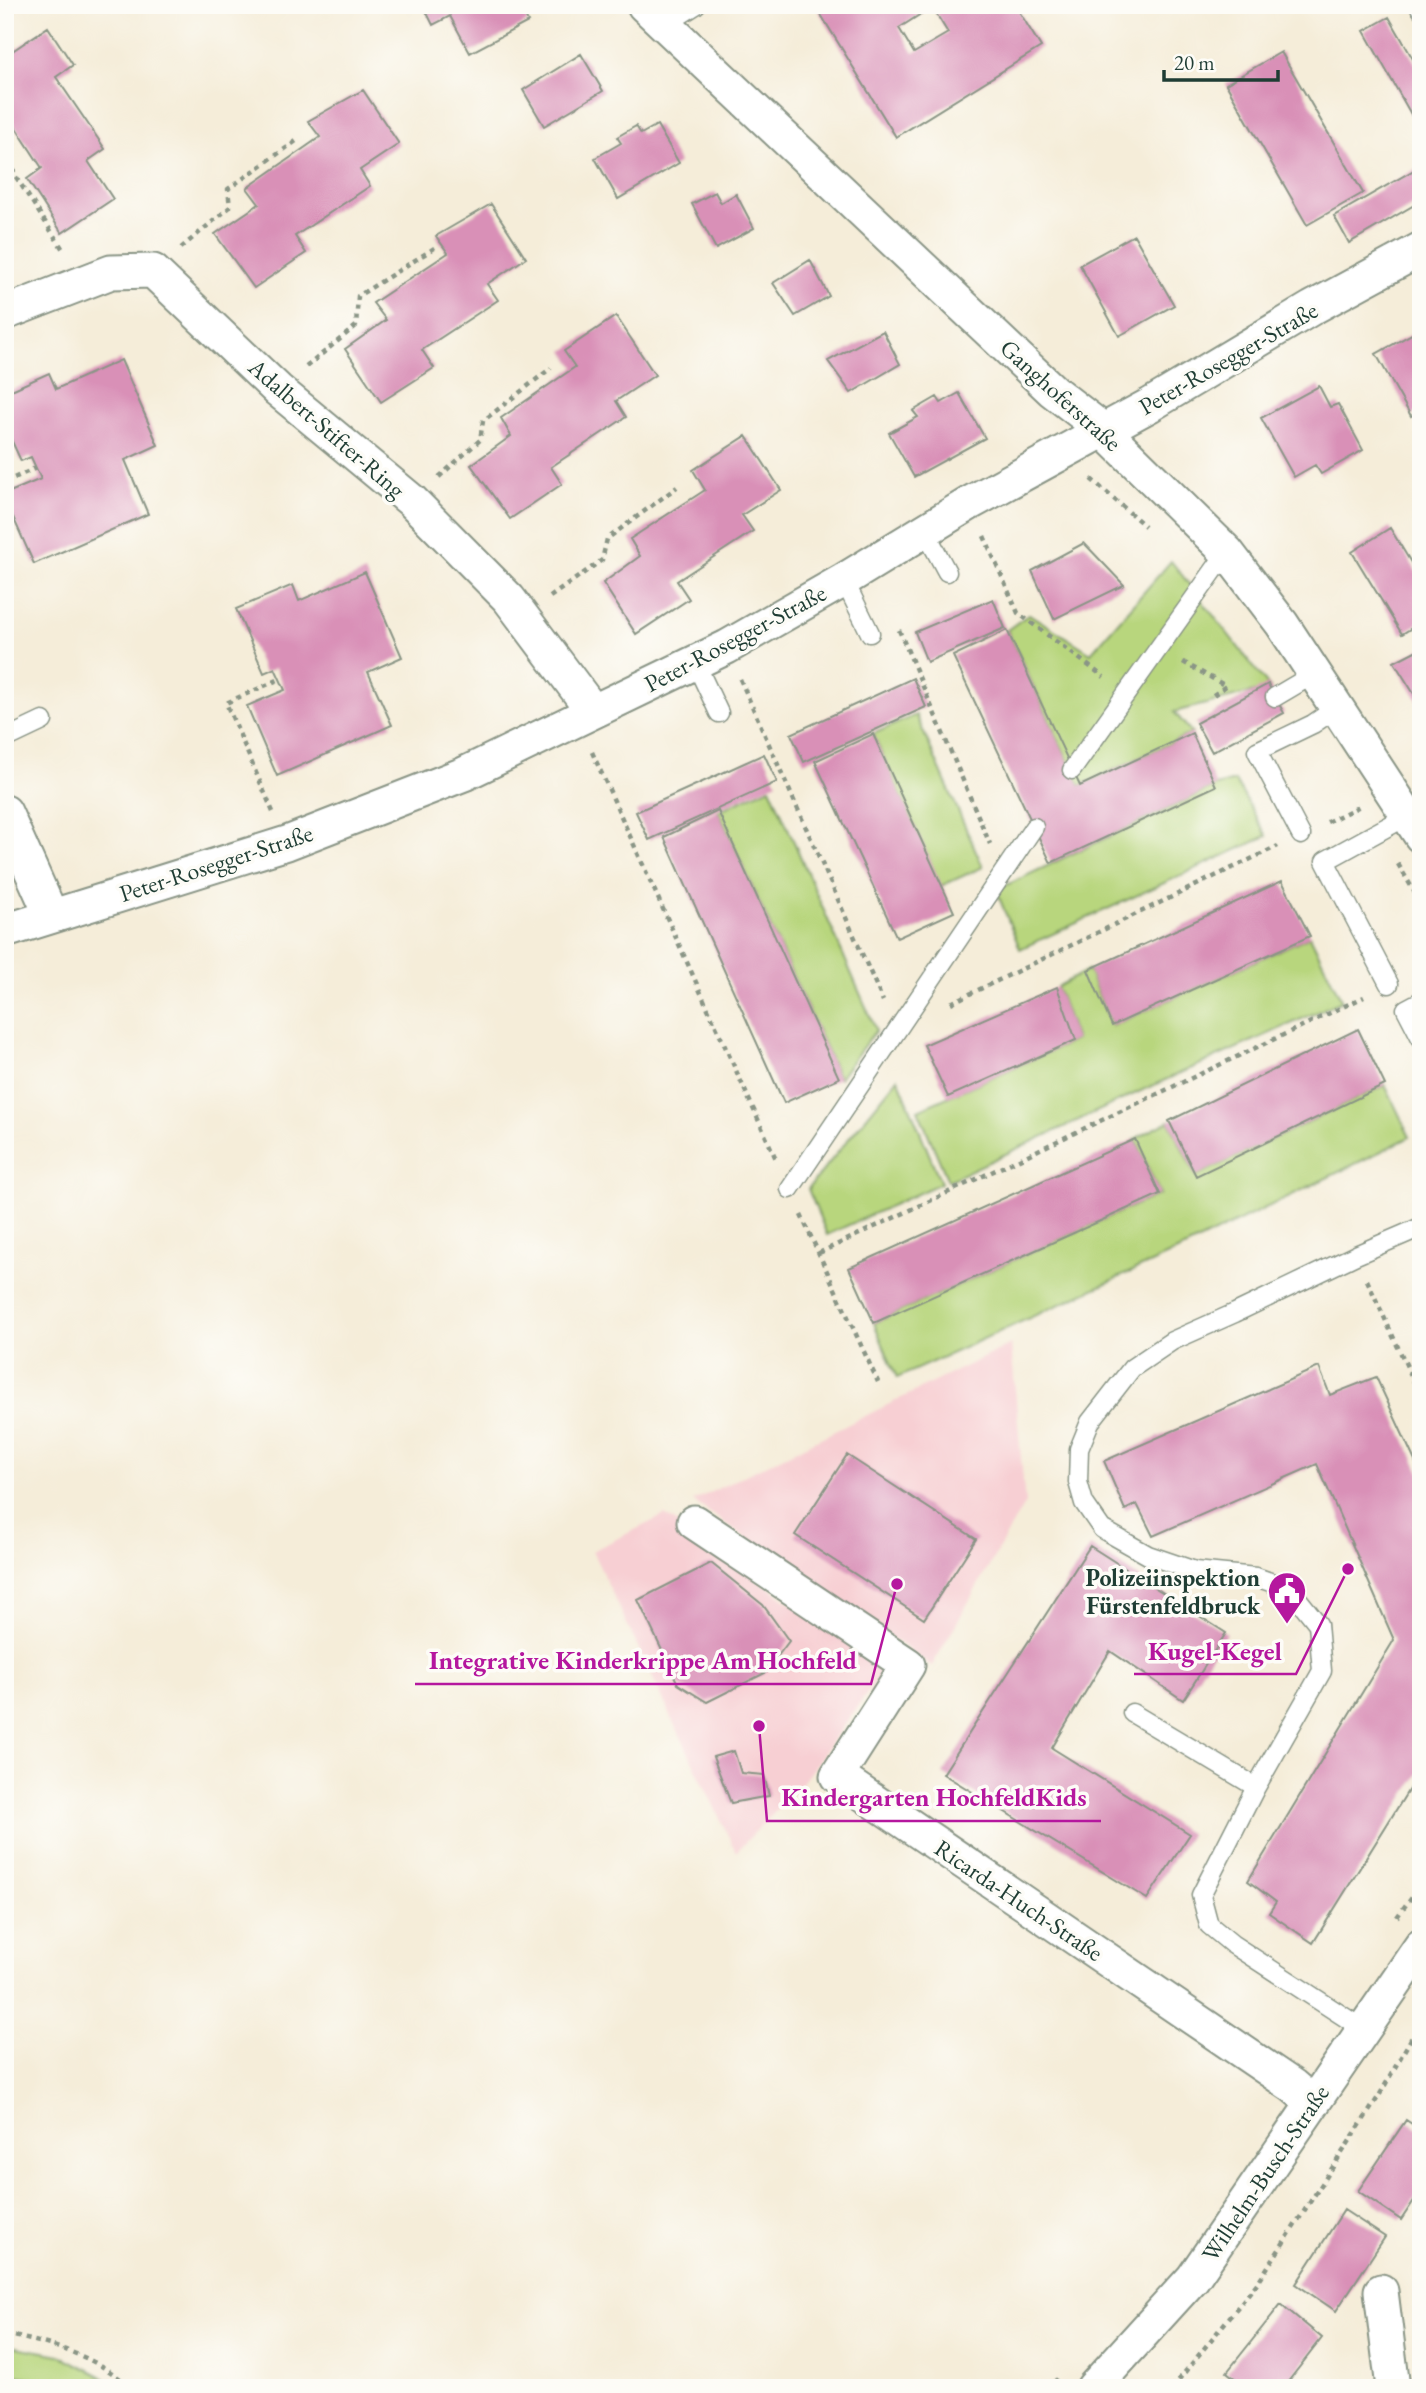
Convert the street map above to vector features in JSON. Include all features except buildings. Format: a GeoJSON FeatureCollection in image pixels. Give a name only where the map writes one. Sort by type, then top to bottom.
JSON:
{"type":"FeatureCollection","features":[{"type":"Feature","properties":{"kind":"street","name":"Ganghoferstraße"},"geometry":{"type":"LineString","coordinates":[[655,15],[1053,391],[1102,429],[1227,552],[1282,624],[1415,825]]}},
{"type":"Feature","properties":{"kind":"street","name":"Peter-Rosegger-Straße"},"geometry":{"type":"LineString","coordinates":[[5,931],[287,843],[464,774],[727,647],[970,503],[1150,405],[1312,308],[1421,249]]}},
{"type":"Feature","properties":{"kind":"street"},"geometry":{"type":"LineString","coordinates":[[5,313],[111,272],[153,271]]}},
{"type":"Feature","properties":{"kind":"street","name":"Adalbert-Stifter-Ring"},"geometry":{"type":"LineString","coordinates":[[153,271],[278,390],[412,501],[509,598],[584,715]]}},
{"type":"Feature","properties":{"kind":"street"},"geometry":{"type":"LineString","coordinates":[[5,812],[51,915]]}},
{"type":"Feature","properties":{"kind":"street","name":"Ricarda-Huch-Straße"},"geometry":{"type":"LineString","coordinates":[[694,1522],[908,1665],[837,1776],[1293,2086],[1313,2103]]}},
{"type":"Feature","properties":{"kind":"street","name":"Wilhelm-Busch-Straße"},"geometry":{"type":"LineString","coordinates":[[1093,2388],[1193,2278],[1421,1945]]}},
{"type":"Feature","properties":{"kind":"street"},"geometry":{"type":"LineString","coordinates":[[1381,2291],[1392,2388]]}},
{"type":"Feature","properties":{"kind":"lane"},"geometry":{"type":"LineString","coordinates":[[655,15],[696,5]]}},
{"type":"Feature","properties":{"kind":"lane"},"geometry":{"type":"LineString","coordinates":[[925,531],[947,572]]}},
{"type":"Feature","properties":{"kind":"lane"},"geometry":{"type":"LineString","coordinates":[[1072,770],[1227,552]]}},
{"type":"Feature","properties":{"kind":"lane"},"geometry":{"type":"LineString","coordinates":[[844,580],[870,633]]}},
{"type":"Feature","properties":{"kind":"lane"},"geometry":{"type":"LineString","coordinates":[[695,662],[719,713]]}},
{"type":"Feature","properties":{"kind":"lane"},"geometry":{"type":"LineString","coordinates":[[1275,697],[1314,674]]}},
{"type":"Feature","properties":{"kind":"lane"},"geometry":{"type":"LineString","coordinates":[[1301,835],[1257,751],[1313,724],[1338,707]]}},
{"type":"Feature","properties":{"kind":"lane"},"geometry":{"type":"LineString","coordinates":[[5,739],[43,721]]}},
{"type":"Feature","properties":{"kind":"lane"},"geometry":{"type":"LineString","coordinates":[[1389,984],[1325,860],[1379,831],[1415,825]]}},
{"type":"Feature","properties":{"kind":"lane"},"geometry":{"type":"LineString","coordinates":[[790,1189],[1034,827]]}},
{"type":"Feature","properties":{"kind":"lane"},"geometry":{"type":"LineString","coordinates":[[1421,1001],[1406,1009],[1421,1038]]}},
{"type":"Feature","properties":{"kind":"lane"},"geometry":{"type":"LineString","coordinates":[[1363,2029],[1232,1944],[1209,1925],[1201,1895],[1256,1787],[1322,1671],[1318,1624],[1290,1589],[1256,1577],[1195,1571],[1148,1555],[1102,1529],[1084,1503],[1078,1482],[1079,1449],[1090,1422],[1132,1367],[1172,1341],[1421,1227]]}},
{"type":"Feature","properties":{"kind":"lane"},"geometry":{"type":"LineString","coordinates":[[1132,1713],[1256,1787]]}},
{"type":"Feature","properties":{"kind":"path"},"geometry":{"type":"LineString","coordinates":[[153,271],[230,207],[228,189],[299,139]]}},
{"type":"Feature","properties":{"kind":"path"},"geometry":{"type":"LineString","coordinates":[[5,149],[16,177],[84,282]]}},
{"type":"Feature","properties":{"kind":"path"},"geometry":{"type":"LineString","coordinates":[[278,390],[356,327],[358,296],[436,247]]}},
{"type":"Feature","properties":{"kind":"path"},"geometry":{"type":"LineString","coordinates":[[412,501],[480,440],[483,421],[551,368]]}},
{"type":"Feature","properties":{"kind":"path"},"geometry":{"type":"LineString","coordinates":[[1064,451],[1096,485],[1148,529]]}},
{"type":"Feature","properties":{"kind":"path"},"geometry":{"type":"LineString","coordinates":[[5,482],[36,468]]}},
{"type":"Feature","properties":{"kind":"path"},"geometry":{"type":"LineString","coordinates":[[523,616],[602,560],[607,538],[677,487]]}},
{"type":"Feature","properties":{"kind":"path"},"geometry":{"type":"LineString","coordinates":[[970,503],[1018,613],[1126,693]]}},
{"type":"Feature","properties":{"kind":"path"},"geometry":{"type":"LineString","coordinates":[[897,626],[1003,874]]}},
{"type":"Feature","properties":{"kind":"path"},"geometry":{"type":"LineString","coordinates":[[727,647],[896,1029]]}},
{"type":"Feature","properties":{"kind":"path"},"geometry":{"type":"LineString","coordinates":[[1158,647],[1226,687],[1212,696]]}},
{"type":"Feature","properties":{"kind":"path"},"geometry":{"type":"LineString","coordinates":[[279,679],[226,703],[287,843]]}},
{"type":"Feature","properties":{"kind":"path"},"geometry":{"type":"LineString","coordinates":[[584,715],[790,1189],[878,1382]]}},
{"type":"Feature","properties":{"kind":"path"},"geometry":{"type":"LineString","coordinates":[[945,1006],[1364,804],[1421,903]]}},
{"type":"Feature","properties":{"kind":"path"},"geometry":{"type":"LineString","coordinates":[[819,1253],[1389,984]]}},
{"type":"Feature","properties":{"kind":"path"},"geometry":{"type":"LineString","coordinates":[[1356,1255],[1421,1397]]}},
{"type":"Feature","properties":{"kind":"path"},"geometry":{"type":"LineString","coordinates":[[1172,2388],[1266,2271],[1379,2096],[1421,2021]]}},
{"type":"Feature","properties":{"kind":"path"},"geometry":{"type":"LineString","coordinates":[[5,2334],[62,2347],[114,2373],[131,2388]]}},
{"type":"Feature","properties":{"kind":"shaded area"},"geometry":{"type":"Polygon","coordinates":[[[1011,1344],[1025,1503],[932,1666],[693,1501],[1011,1344]]]}},
{"type":"Feature","properties":{"kind":"shaded area"},"geometry":{"type":"Polygon","coordinates":[[[665,1515],[885,1669],[802,1783],[736,1852],[592,1551],[665,1515]]]}},
{"type":"Feature","properties":{"kind":"green space"},"geometry":{"type":"Polygon","coordinates":[[[1171,561],[1270,688],[1174,712],[1192,733],[1080,786],[1007,630],[1029,614],[1091,653],[1171,561]]]}},
{"type":"Feature","properties":{"kind":"green space"},"geometry":{"type":"Polygon","coordinates":[[[916,715],[983,867],[941,886],[873,734],[916,715]]]}},
{"type":"Feature","properties":{"kind":"green space"},"geometry":{"type":"Polygon","coordinates":[[[1235,781],[1267,836],[1020,949],[996,890],[1216,786],[1235,781]]]}},
{"type":"Feature","properties":{"kind":"green space"},"geometry":{"type":"Polygon","coordinates":[[[770,787],[876,1030],[839,1078],[718,811],[770,787]]]}},
{"type":"Feature","properties":{"kind":"green space"},"geometry":{"type":"Polygon","coordinates":[[[1310,936],[1342,1001],[948,1181],[918,1110],[1076,1040],[1057,987],[1088,970],[1112,1026],[1310,936]]]}},
{"type":"Feature","properties":{"kind":"green space"},"geometry":{"type":"Polygon","coordinates":[[[898,1078],[941,1183],[827,1235],[808,1189],[898,1078]]]}},
{"type":"Feature","properties":{"kind":"green space"},"geometry":{"type":"Polygon","coordinates":[[[1385,1085],[1410,1137],[1186,1247],[897,1378],[874,1323],[1160,1194],[1135,1139],[1169,1121],[1196,1176],[1385,1085]]]}},
{"type":"Feature","properties":{"kind":"green space"},"geometry":{"type":"Polygon","coordinates":[[[5,2345],[60,2355],[101,2376],[116,2388],[56,2388],[43,2381],[5,2373],[5,2345]]]}},
{"type":"Feature","properties":{"kind":"place","name":"Kugel-Kegel"},"geometry":{"type":"Point","coordinates":[1348,1569]}},
{"type":"Feature","properties":{"kind":"place","name":"Integrative Kinderkrippe Am Hochfeld"},"geometry":{"type":"Point","coordinates":[897,1584]}},
{"type":"Feature","properties":{"kind":"place","name":"Polizeiinspektion Fürstenfeldbruck"},"geometry":{"type":"Point","coordinates":[1287,1625]}},
{"type":"Feature","properties":{"kind":"place","name":"Kindergarten HochfeldKids"},"geometry":{"type":"Point","coordinates":[759,1726]}}]}
